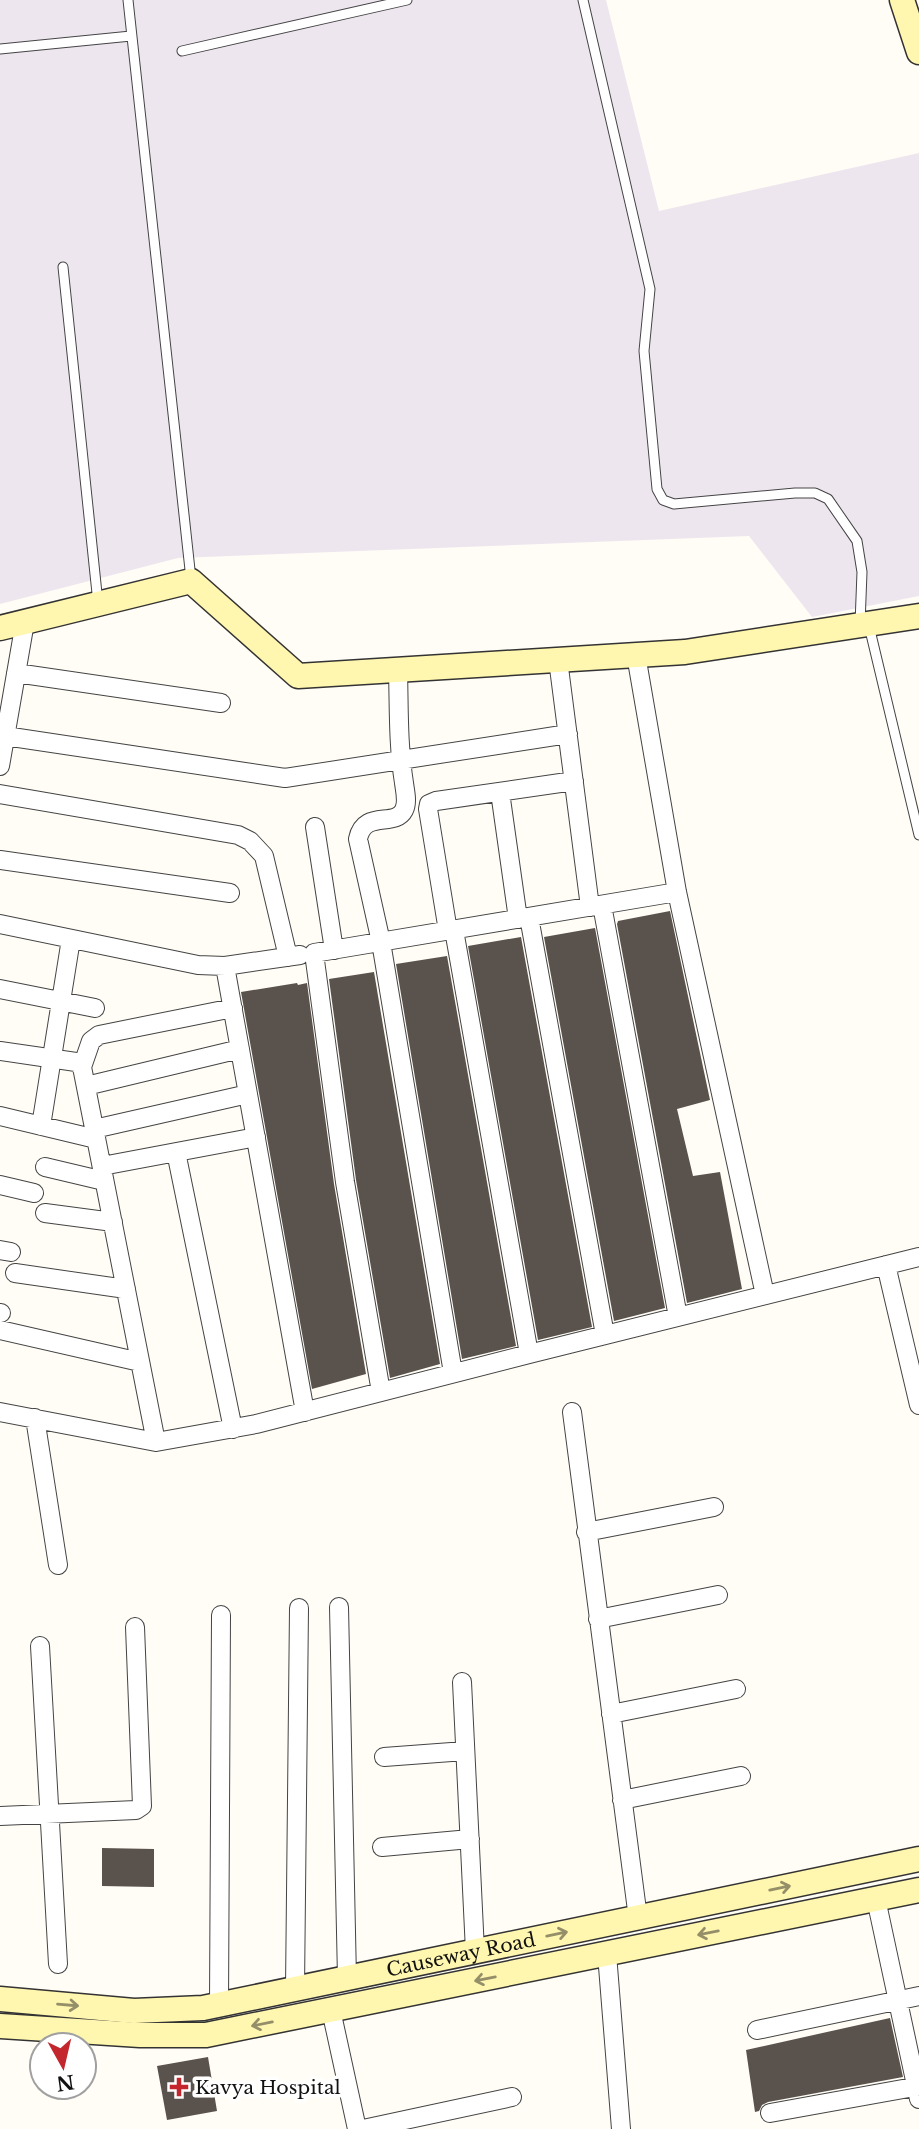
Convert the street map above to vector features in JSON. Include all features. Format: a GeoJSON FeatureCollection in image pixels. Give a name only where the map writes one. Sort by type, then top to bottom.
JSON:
{"type":"FeatureCollection","features":[{"type":"Feature","properties":{"kind":"main road"},"geometry":{"type":"LineString","coordinates":[[902,0],[919,52]]}},
{"type":"Feature","properties":{"kind":"main road"},"geometry":{"type":"LineString","coordinates":[[0,628],[191,581],[298,676],[685,652],[919,616]]}},
{"type":"Feature","properties":{"kind":"main road","name":"Causeway Road"},"geometry":{"type":"LineString","coordinates":[[0,1999],[134,2011],[203,2008],[919,1859]]}},
{"type":"Feature","properties":{"kind":"main road","name":"Causeway Road"},"geometry":{"type":"LineString","coordinates":[[0,2026],[140,2035],[206,2035],[919,1890]]}},
{"type":"Feature","properties":{"kind":"street"},"geometry":{"type":"LineString","coordinates":[[0,761],[5,736],[6,690],[16,673],[25,622]]}},
{"type":"Feature","properties":{"kind":"street"},"geometry":{"type":"LineString","coordinates":[[636,655],[677,892],[765,1295]]}},
{"type":"Feature","properties":{"kind":"street"},"geometry":{"type":"LineString","coordinates":[[558,660],[574,780],[596,906],[678,1317]]}},
{"type":"Feature","properties":{"kind":"street"},"geometry":{"type":"LineString","coordinates":[[398,670],[400,758],[405,809],[399,816],[367,823],[360,829],[359,839],[381,942],[453,1373]]}},
{"type":"Feature","properties":{"kind":"street"},"geometry":{"type":"LineString","coordinates":[[16,673],[221,703]]}},
{"type":"Feature","properties":{"kind":"street"},"geometry":{"type":"LineString","coordinates":[[5,736],[285,778],[568,734]]}},
{"type":"Feature","properties":{"kind":"street"},"geometry":{"type":"LineString","coordinates":[[529,1353],[428,809],[429,804],[436,801],[574,780]]}},
{"type":"Feature","properties":{"kind":"street"},"geometry":{"type":"LineString","coordinates":[[500,792],[605,1335]]}},
{"type":"Feature","properties":{"kind":"street"},"geometry":{"type":"LineString","coordinates":[[0,794],[238,835],[250,841],[264,856],[288,957]]}},
{"type":"Feature","properties":{"kind":"street"},"geometry":{"type":"LineString","coordinates":[[315,827],[334,950]]}},
{"type":"Feature","properties":{"kind":"street"},"geometry":{"type":"LineString","coordinates":[[0,860],[230,893]]}},
{"type":"Feature","properties":{"kind":"street"},"geometry":{"type":"LineString","coordinates":[[0,924],[198,965],[225,966],[677,892]]}},
{"type":"Feature","properties":{"kind":"street"},"geometry":{"type":"LineString","coordinates":[[41,1126],[71,939]]}},
{"type":"Feature","properties":{"kind":"street"},"geometry":{"type":"LineString","coordinates":[[314,953],[345,1182],[381,1392]]}},
{"type":"Feature","properties":{"kind":"street"},"geometry":{"type":"LineString","coordinates":[[225,966],[305,1412]]}},
{"type":"Feature","properties":{"kind":"street"},"geometry":{"type":"LineString","coordinates":[[0,989],[95,1008]]}},
{"type":"Feature","properties":{"kind":"street"},"geometry":{"type":"LineString","coordinates":[[156,1442],[82,1067],[91,1041],[99,1035],[233,1008]]}},
{"type":"Feature","properties":{"kind":"street"},"geometry":{"type":"LineString","coordinates":[[86,1086],[240,1049]]}},
{"type":"Feature","properties":{"kind":"street"},"geometry":{"type":"LineString","coordinates":[[0,1051],[76,1062],[82,1067]]}},
{"type":"Feature","properties":{"kind":"street"},"geometry":{"type":"LineString","coordinates":[[0,1116],[41,1126],[95,1134],[248,1094]]}},
{"type":"Feature","properties":{"kind":"street"},"geometry":{"type":"LineString","coordinates":[[45,1167],[103,1173],[176,1152],[256,1138]]}},
{"type":"Feature","properties":{"kind":"street"},"geometry":{"type":"LineString","coordinates":[[176,1152],[233,1429]]}},
{"type":"Feature","properties":{"kind":"street"},"geometry":{"type":"LineString","coordinates":[[0,1185],[34,1194]]}},
{"type":"Feature","properties":{"kind":"street"},"geometry":{"type":"LineString","coordinates":[[45,1213],[113,1222]]}},
{"type":"Feature","properties":{"kind":"street"},"geometry":{"type":"LineString","coordinates":[[0,1412],[156,1442],[233,1429],[305,1412],[529,1353],[919,1257]]}},
{"type":"Feature","properties":{"kind":"street"},"geometry":{"type":"LineString","coordinates":[[886,1265],[919,1405]]}},
{"type":"Feature","properties":{"kind":"street"},"geometry":{"type":"LineString","coordinates":[[15,1273],[126,1289]]}},
{"type":"Feature","properties":{"kind":"street"},"geometry":{"type":"LineString","coordinates":[[0,1319],[140,1362]]}},
{"type":"Feature","properties":{"kind":"street"},"geometry":{"type":"LineString","coordinates":[[572,1412],[638,1918]]}},
{"type":"Feature","properties":{"kind":"street"},"geometry":{"type":"LineString","coordinates":[[35,1418],[58,1565]]}},
{"type":"Feature","properties":{"kind":"street"},"geometry":{"type":"LineString","coordinates":[[586,1532],[714,1507]]}},
{"type":"Feature","properties":{"kind":"street"},"geometry":{"type":"LineString","coordinates":[[598,1619],[718,1595]]}},
{"type":"Feature","properties":{"kind":"street"},"geometry":{"type":"LineString","coordinates":[[339,1607],[347,1978]]}},
{"type":"Feature","properties":{"kind":"street"},"geometry":{"type":"LineString","coordinates":[[295,1989],[299,1608]]}},
{"type":"Feature","properties":{"kind":"street"},"geometry":{"type":"LineString","coordinates":[[219,2004],[221,1615]]}},
{"type":"Feature","properties":{"kind":"street"},"geometry":{"type":"LineString","coordinates":[[0,1816],[136,1810],[142,1806],[135,1628]]}},
{"type":"Feature","properties":{"kind":"street"},"geometry":{"type":"LineString","coordinates":[[40,1646],[58,1964]]}},
{"type":"Feature","properties":{"kind":"street"},"geometry":{"type":"LineString","coordinates":[[461,1682],[475,1951]]}},
{"type":"Feature","properties":{"kind":"street"},"geometry":{"type":"LineString","coordinates":[[611,1714],[736,1689]]}},
{"type":"Feature","properties":{"kind":"street"},"geometry":{"type":"LineString","coordinates":[[384,1757],[465,1751]]}},
{"type":"Feature","properties":{"kind":"street"},"geometry":{"type":"LineString","coordinates":[[622,1800],[741,1776]]}},
{"type":"Feature","properties":{"kind":"street"},"geometry":{"type":"LineString","coordinates":[[382,1847],[470,1839]]}},
{"type":"Feature","properties":{"kind":"street"},"geometry":{"type":"LineString","coordinates":[[770,2113],[918,2091],[876,1899]]}},
{"type":"Feature","properties":{"kind":"street"},"geometry":{"type":"LineString","coordinates":[[607,1954],[621,2129]]}},
{"type":"Feature","properties":{"kind":"street"},"geometry":{"type":"LineString","coordinates":[[757,2030],[919,1996]]}},
{"type":"Feature","properties":{"kind":"street"},"geometry":{"type":"LineString","coordinates":[[331,2010],[357,2129]]}},
{"type":"Feature","properties":{"kind":"street"},"geometry":{"type":"LineString","coordinates":[[363,2129],[512,2097]]}},
{"type":"Feature","properties":{"kind":"lane"},"geometry":{"type":"LineString","coordinates":[[128,0],[191,581]]}},
{"type":"Feature","properties":{"kind":"lane"},"geometry":{"type":"LineString","coordinates":[[182,51],[407,0]]}},
{"type":"Feature","properties":{"kind":"lane"},"geometry":{"type":"LineString","coordinates":[[583,0],[650,289],[644,351],[657,489],[663,500],[674,504],[795,493],[815,493],[828,499],[857,541],[862,572],[864,625],[919,835]]}},
{"type":"Feature","properties":{"kind":"lane"},"geometry":{"type":"LineString","coordinates":[[0,49],[131,36]]}},
{"type":"Feature","properties":{"kind":"lane"},"geometry":{"type":"LineString","coordinates":[[63,267],[98,604]]}},
{"type":"Feature","properties":{"kind":"shaded area"},"geometry":{"type":"Polygon","coordinates":[[[0,0],[606,0],[659,211],[919,153],[919,596],[812,617],[749,536],[178,558],[0,604],[0,0]]]}},
{"type":"Feature","properties":{"kind":"building"},"geometry":{"type":"Polygon","coordinates":[[[670,911],[710,1100],[677,1109],[693,1176],[720,1172],[742,1289],[687,1303],[617,924],[618,921],[670,911]]]}},
{"type":"Feature","properties":{"kind":"building"},"geometry":{"type":"Polygon","coordinates":[[[595,928],[665,1308],[614,1321],[544,937],[595,928]]]}},
{"type":"Feature","properties":{"kind":"building"},"geometry":{"type":"Polygon","coordinates":[[[521,937],[592,1327],[538,1340],[468,946],[521,937]]]}},
{"type":"Feature","properties":{"kind":"building"},"geometry":{"type":"Polygon","coordinates":[[[447,956],[516,1346],[462,1359],[396,964],[447,956]]]}},
{"type":"Feature","properties":{"kind":"building"},"geometry":{"type":"Polygon","coordinates":[[[374,972],[440,1364],[390,1378],[356,1180],[329,979],[374,972]]]}},
{"type":"Feature","properties":{"kind":"building"},"geometry":{"type":"Polygon","coordinates":[[[307,983],[334,1184],[366,1374],[312,1389],[241,992],[307,983]]]}},
{"type":"Feature","properties":{"kind":"building"},"geometry":{"type":"Polygon","coordinates":[[[102,1848],[154,1849],[154,1887],[102,1886],[102,1848]]]}},
{"type":"Feature","properties":{"kind":"building"},"geometry":{"type":"Polygon","coordinates":[[[890,2018],[903,2077],[768,2102],[755,2112],[746,2050],[890,2018]]]}},
{"type":"Feature","properties":{"kind":"building"},"geometry":{"type":"Polygon","coordinates":[[[208,2057],[217,2111],[167,2120],[157,2066],[208,2057]]]}},
{"type":"Feature","properties":{"kind":"place","name":"Kavya Hospital"},"geometry":{"type":"Point","coordinates":[179,2087]}}]}
